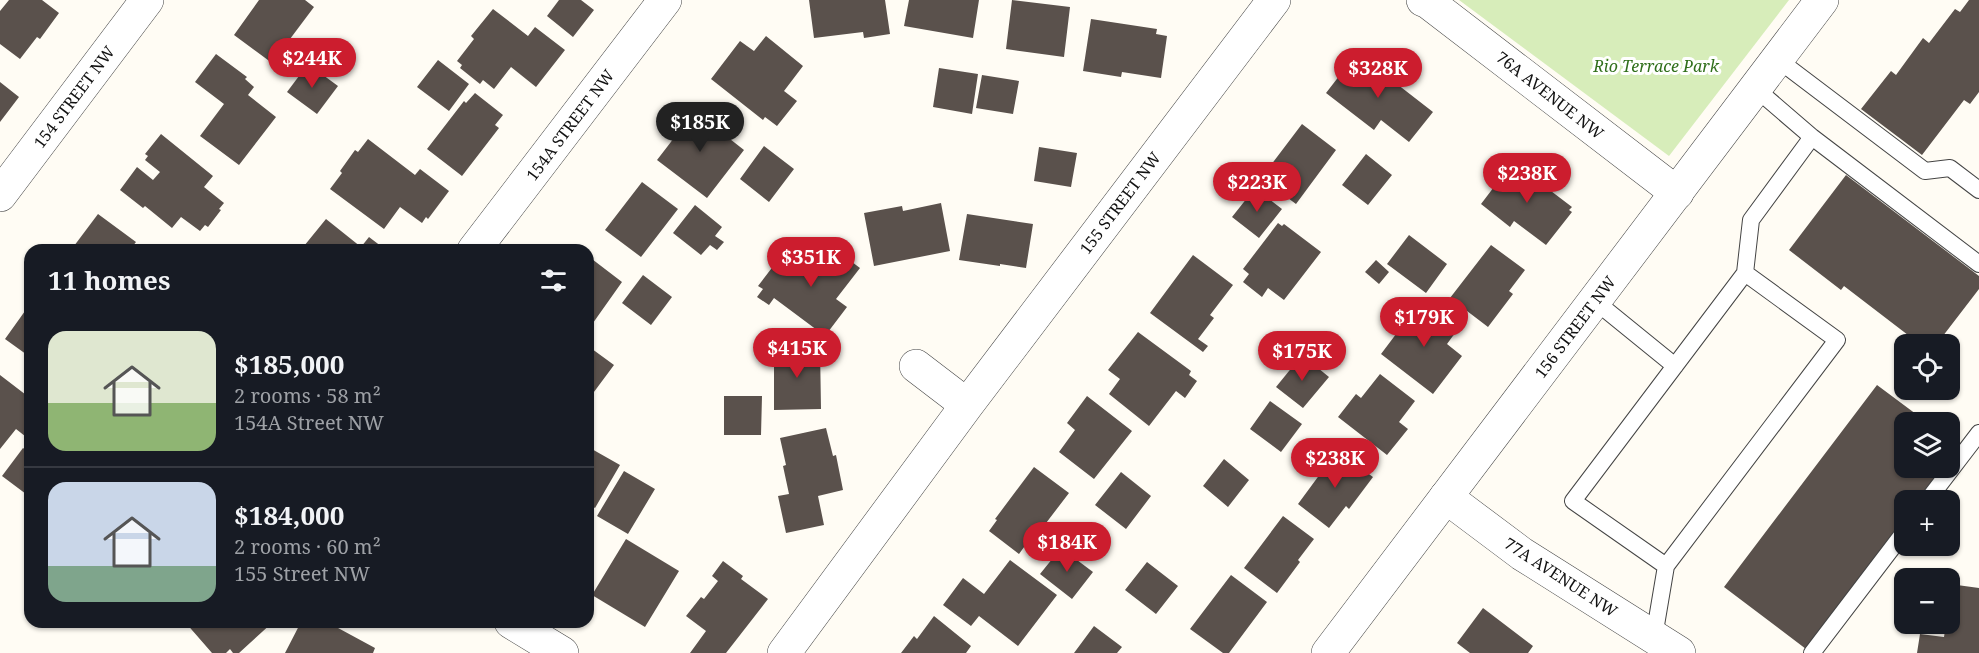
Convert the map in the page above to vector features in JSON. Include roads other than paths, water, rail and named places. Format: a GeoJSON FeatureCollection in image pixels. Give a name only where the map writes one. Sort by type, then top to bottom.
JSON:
{"type":"FeatureCollection","features":[{"type":"Feature","properties":{"kind":"street","name":"154 STREET NW"},"geometry":{"type":"LineString","coordinates":[[0,195],[147,0]]}},
{"type":"Feature","properties":{"kind":"street","name":"154A STREET NW"},"geometry":{"type":"LineString","coordinates":[[479,244],[665,0]]}},
{"type":"Feature","properties":{"kind":"street","name":"155 STREET NW"},"geometry":{"type":"LineString","coordinates":[[784,653],[967,405],[1274,0]]}},
{"type":"Feature","properties":{"kind":"street","name":"76A AVENUE NW"},"geometry":{"type":"LineString","coordinates":[[1423,0],[1677,193]]}},
{"type":"Feature","properties":{"kind":"street","name":"156 STREET NW"},"geometry":{"type":"LineString","coordinates":[[1328,653],[1822,0]]}},
{"type":"Feature","properties":{"kind":"street"},"geometry":{"type":"LineString","coordinates":[[916,366],[967,405]]}},
{"type":"Feature","properties":{"kind":"street","name":"77A AVENUE NW"},"geometry":{"type":"LineString","coordinates":[[1446,497],[1522,554],[1666,645]]}},
{"type":"Feature","properties":{"kind":"street"},"geometry":{"type":"LineString","coordinates":[[521,628],[562,653]]}},
{"type":"Feature","properties":{"kind":"lane"},"geometry":{"type":"LineString","coordinates":[[1777,59],[1925,171],[1950,168],[1979,190]]}},
{"type":"Feature","properties":{"kind":"lane"},"geometry":{"type":"LineString","coordinates":[[1755,88],[1812,137],[1979,264]]}},
{"type":"Feature","properties":{"kind":"lane"},"geometry":{"type":"LineString","coordinates":[[1666,566],[1573,501],[1745,273],[1751,220],[1812,137]]}},
{"type":"Feature","properties":{"kind":"lane"},"geometry":{"type":"LineString","coordinates":[[1666,645],[1666,566],[1837,340],[1745,273]]}},
{"type":"Feature","properties":{"kind":"lane"},"geometry":{"type":"LineString","coordinates":[[1595,301],[1675,366]]}},
{"type":"Feature","properties":{"kind":"lane"},"geometry":{"type":"LineString","coordinates":[[1936,490],[1979,433]]}},
{"type":"Feature","properties":{"kind":"lane"},"geometry":{"type":"LineString","coordinates":[[1812,653],[1894,545]]}},
{"type":"Feature","properties":{"kind":"park label","name":"Rio Terrace Park"},"geometry":{"type":"Point","coordinates":[1656,66]}}]}
